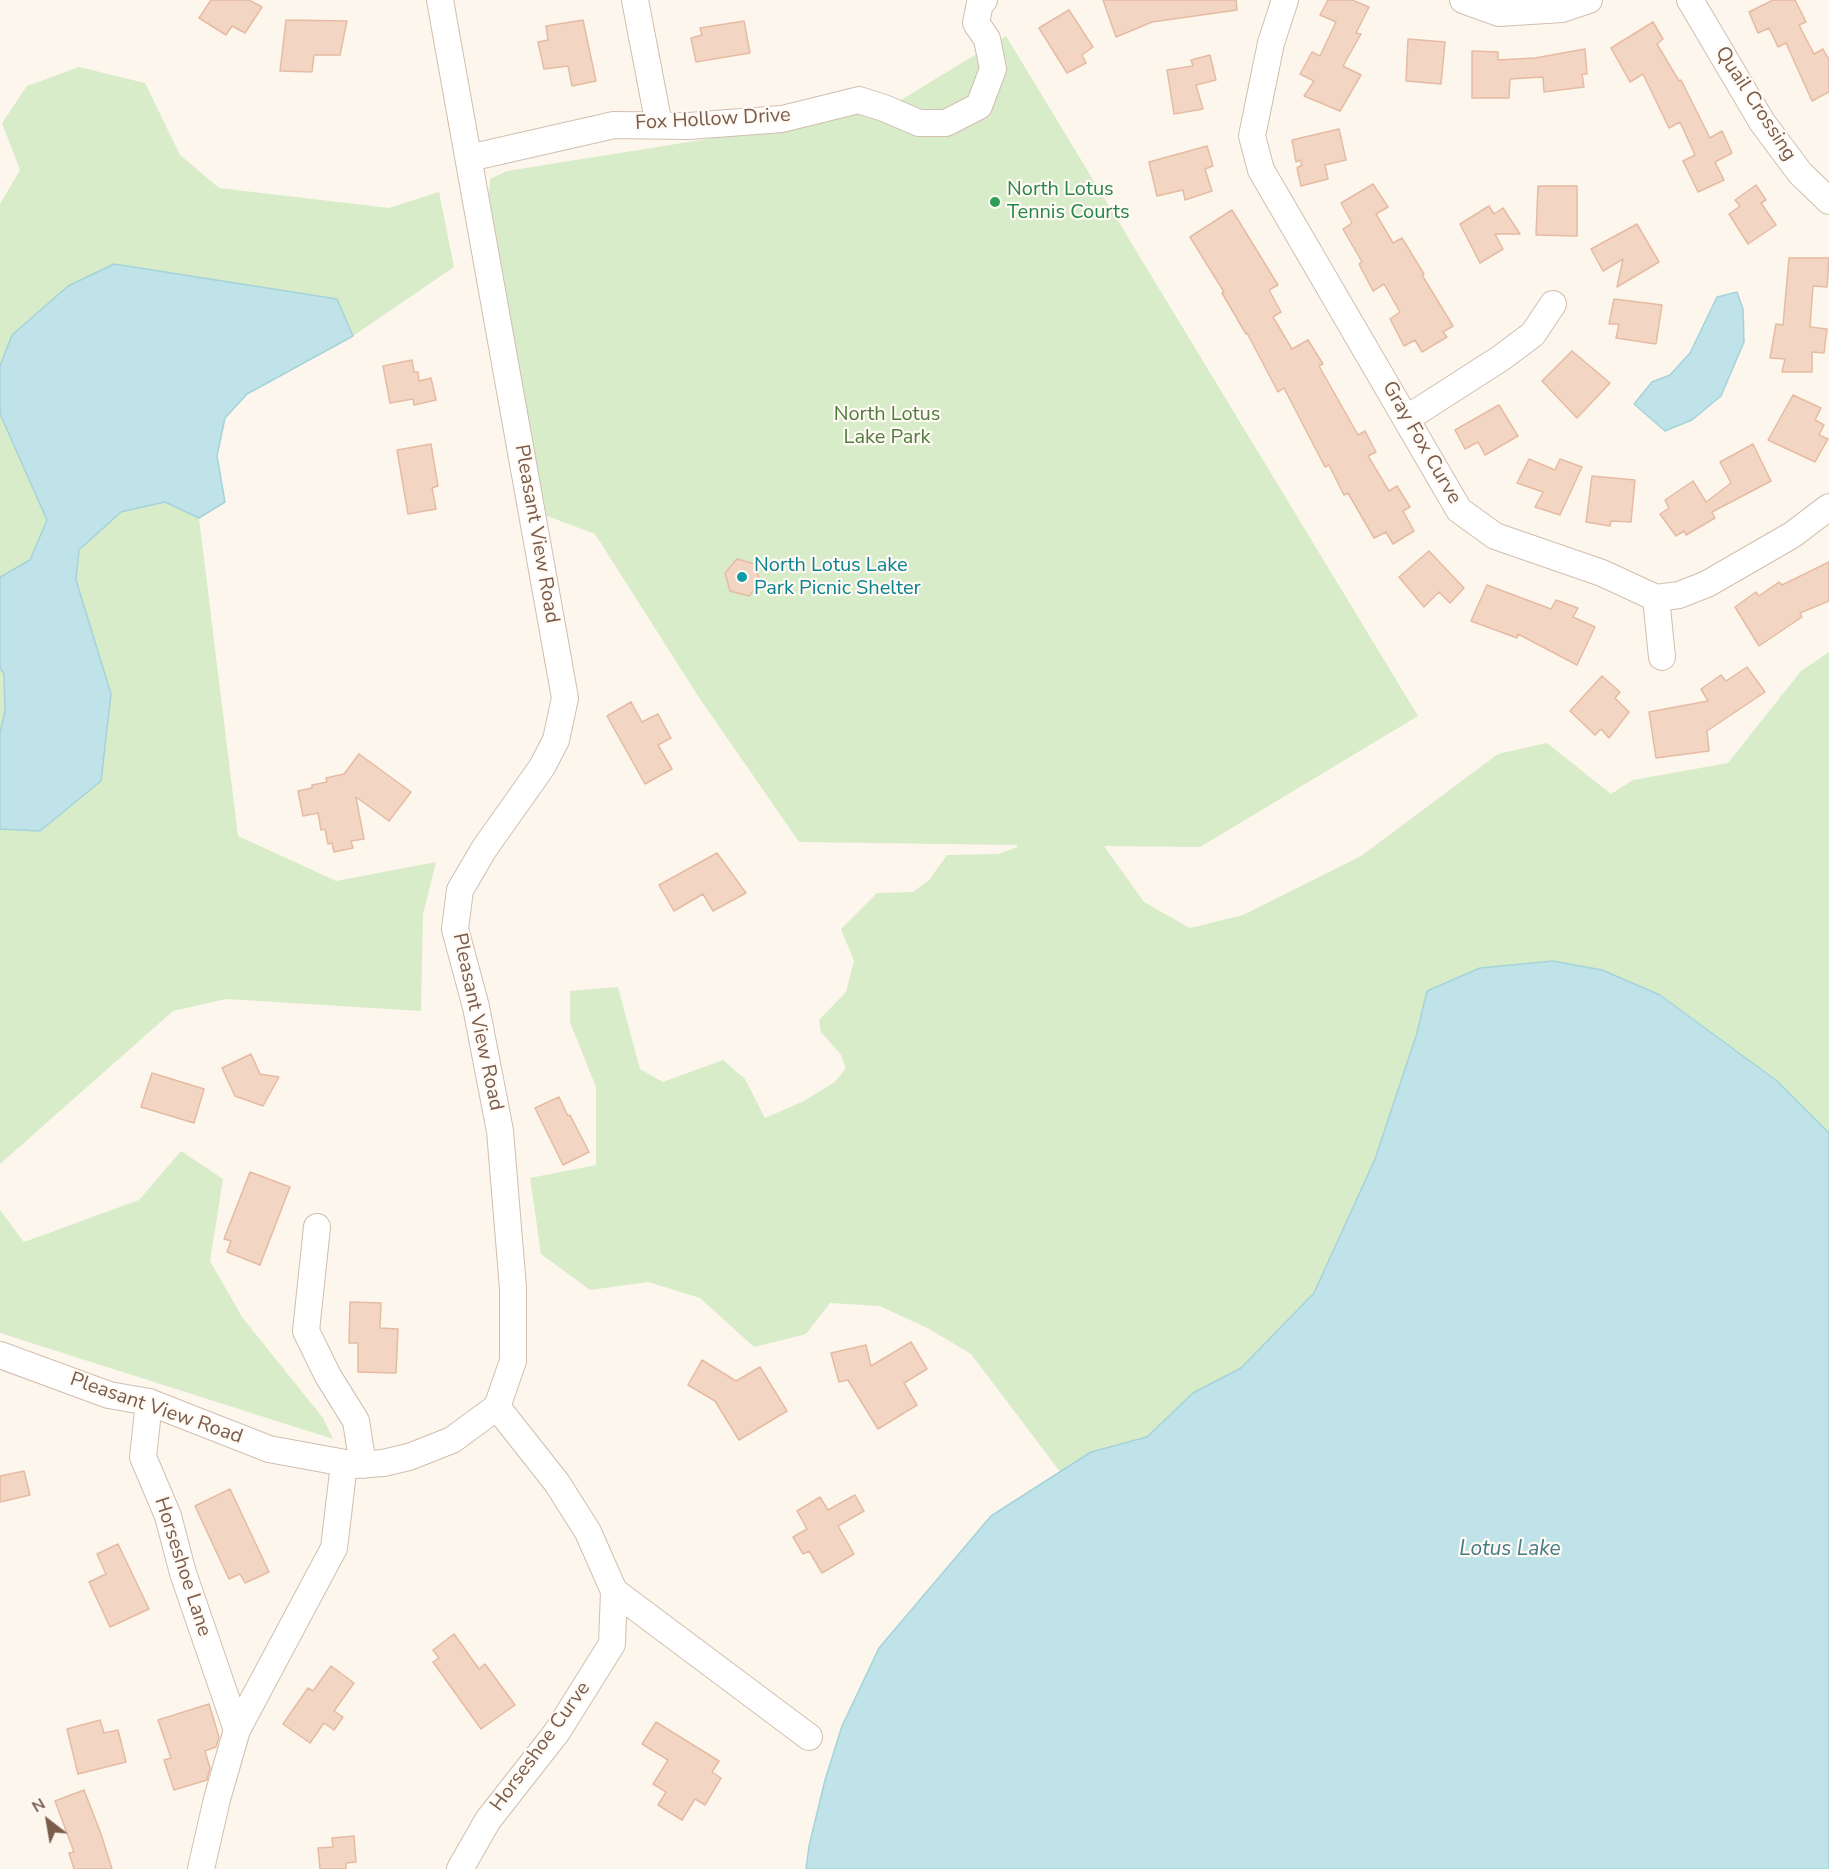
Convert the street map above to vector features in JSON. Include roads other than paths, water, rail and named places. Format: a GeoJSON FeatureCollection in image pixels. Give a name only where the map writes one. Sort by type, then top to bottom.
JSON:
{"type":"FeatureCollection","features":[{"type":"Feature","properties":{"kind":"street","name":"Pleasant View Road"},"geometry":{"type":"LineString","coordinates":[[0,1355],[109,1395],[149,1402],[269,1449],[354,1464],[383,1463],[410,1457],[452,1440],[497,1407],[513,1361],[513,1288],[500,1131],[476,1007],[455,929],[460,890],[484,849],[542,767],[552,749],[565,698],[440,0]]}},
{"type":"Feature","properties":{"kind":"street"},"geometry":{"type":"LineString","coordinates":[[635,0],[659,125]]}},
{"type":"Feature","properties":{"kind":"street","name":"Fox Hollow Drive"},"geometry":{"type":"LineString","coordinates":[[469,158],[614,125],[689,126],[782,119],[859,100],[919,123],[946,123],[979,106],[993,69],[987,39],[976,23],[980,3],[984,0]]}},
{"type":"Feature","properties":{"kind":"street","name":"Gray Fox Curve"},"geometry":{"type":"LineString","coordinates":[[1285,0],[1271,43],[1252,136],[1261,170],[1459,510],[1495,536],[1602,573],[1656,598]]}},
{"type":"Feature","properties":{"kind":"street"},"geometry":{"type":"LineString","coordinates":[[1463,0],[1499,13],[1562,9],[1589,0]]}},
{"type":"Feature","properties":{"kind":"street","name":"Quail Crossing"},"geometry":{"type":"LineString","coordinates":[[1690,0],[1762,122],[1800,173],[1829,201]]}},
{"type":"Feature","properties":{"kind":"street"},"geometry":{"type":"LineString","coordinates":[[1406,419],[1501,358],[1533,334],[1553,304]]}},
{"type":"Feature","properties":{"kind":"street"},"geometry":{"type":"LineString","coordinates":[[1662,657],[1656,598],[1679,595],[1707,584],[1792,535],[1829,507]]}},
{"type":"Feature","properties":{"kind":"street"},"geometry":{"type":"LineString","coordinates":[[201,1869],[217,1799],[237,1730],[334,1548],[354,1464],[356,1421],[328,1376],[306,1331],[317,1227]]}},
{"type":"Feature","properties":{"kind":"street","name":"Horseshoe Lane"},"geometry":{"type":"LineString","coordinates":[[149,1402],[143,1457],[168,1516],[183,1573],[237,1730]]}},
{"type":"Feature","properties":{"kind":"street","name":"Horseshoe Curve"},"geometry":{"type":"LineString","coordinates":[[460,1869],[488,1820],[557,1732],[612,1644],[614,1591],[582,1522],[556,1483],[497,1407]]}},
{"type":"Feature","properties":{"kind":"street"},"geometry":{"type":"LineString","coordinates":[[614,1591],[809,1737]]}},
{"type":"Feature","properties":{"kind":"water"},"geometry":{"type":"Polygon","coordinates":[[[114,264],[337,299],[353,336],[247,394],[225,418],[217,456],[225,502],[199,518],[165,502],[121,512],[79,550],[76,580],[111,694],[101,781],[40,831],[0,829],[0,732],[5,711],[4,674],[0,668],[0,577],[30,560],[47,520],[0,414],[0,366],[12,335],[68,286],[114,264]]]}},
{"type":"Feature","properties":{"kind":"water"},"geometry":{"type":"Polygon","coordinates":[[[1737,292],[1743,309],[1744,342],[1721,396],[1692,420],[1665,431],[1634,404],[1652,382],[1670,375],[1690,353],[1717,297],[1737,292]]]}},
{"type":"Feature","properties":{"kind":"water","name":"Lotus Lake"},"geometry":{"type":"Polygon","coordinates":[[[1553,961],[1602,970],[1660,995],[1777,1081],[1829,1133],[1829,1869],[806,1869],[809,1846],[825,1780],[842,1726],[879,1648],[991,1516],[1091,1452],[1147,1437],[1193,1393],[1241,1368],[1314,1293],[1375,1159],[1417,1033],[1427,991],[1480,968],[1553,961]]]}},
{"type":"Feature","properties":{"kind":"place","name":"North Lotus Tennis Courts"},"geometry":{"type":"Point","coordinates":[995,202]}},
{"type":"Feature","properties":{"kind":"place","name":"North Lotus Lake Park Picnic Shelter"},"geometry":{"type":"Point","coordinates":[742,577]}},
{"type":"Feature","properties":{"kind":"park label","name":"North Lotus Lake Park"},"geometry":{"type":"Point","coordinates":[887,426]}}]}
